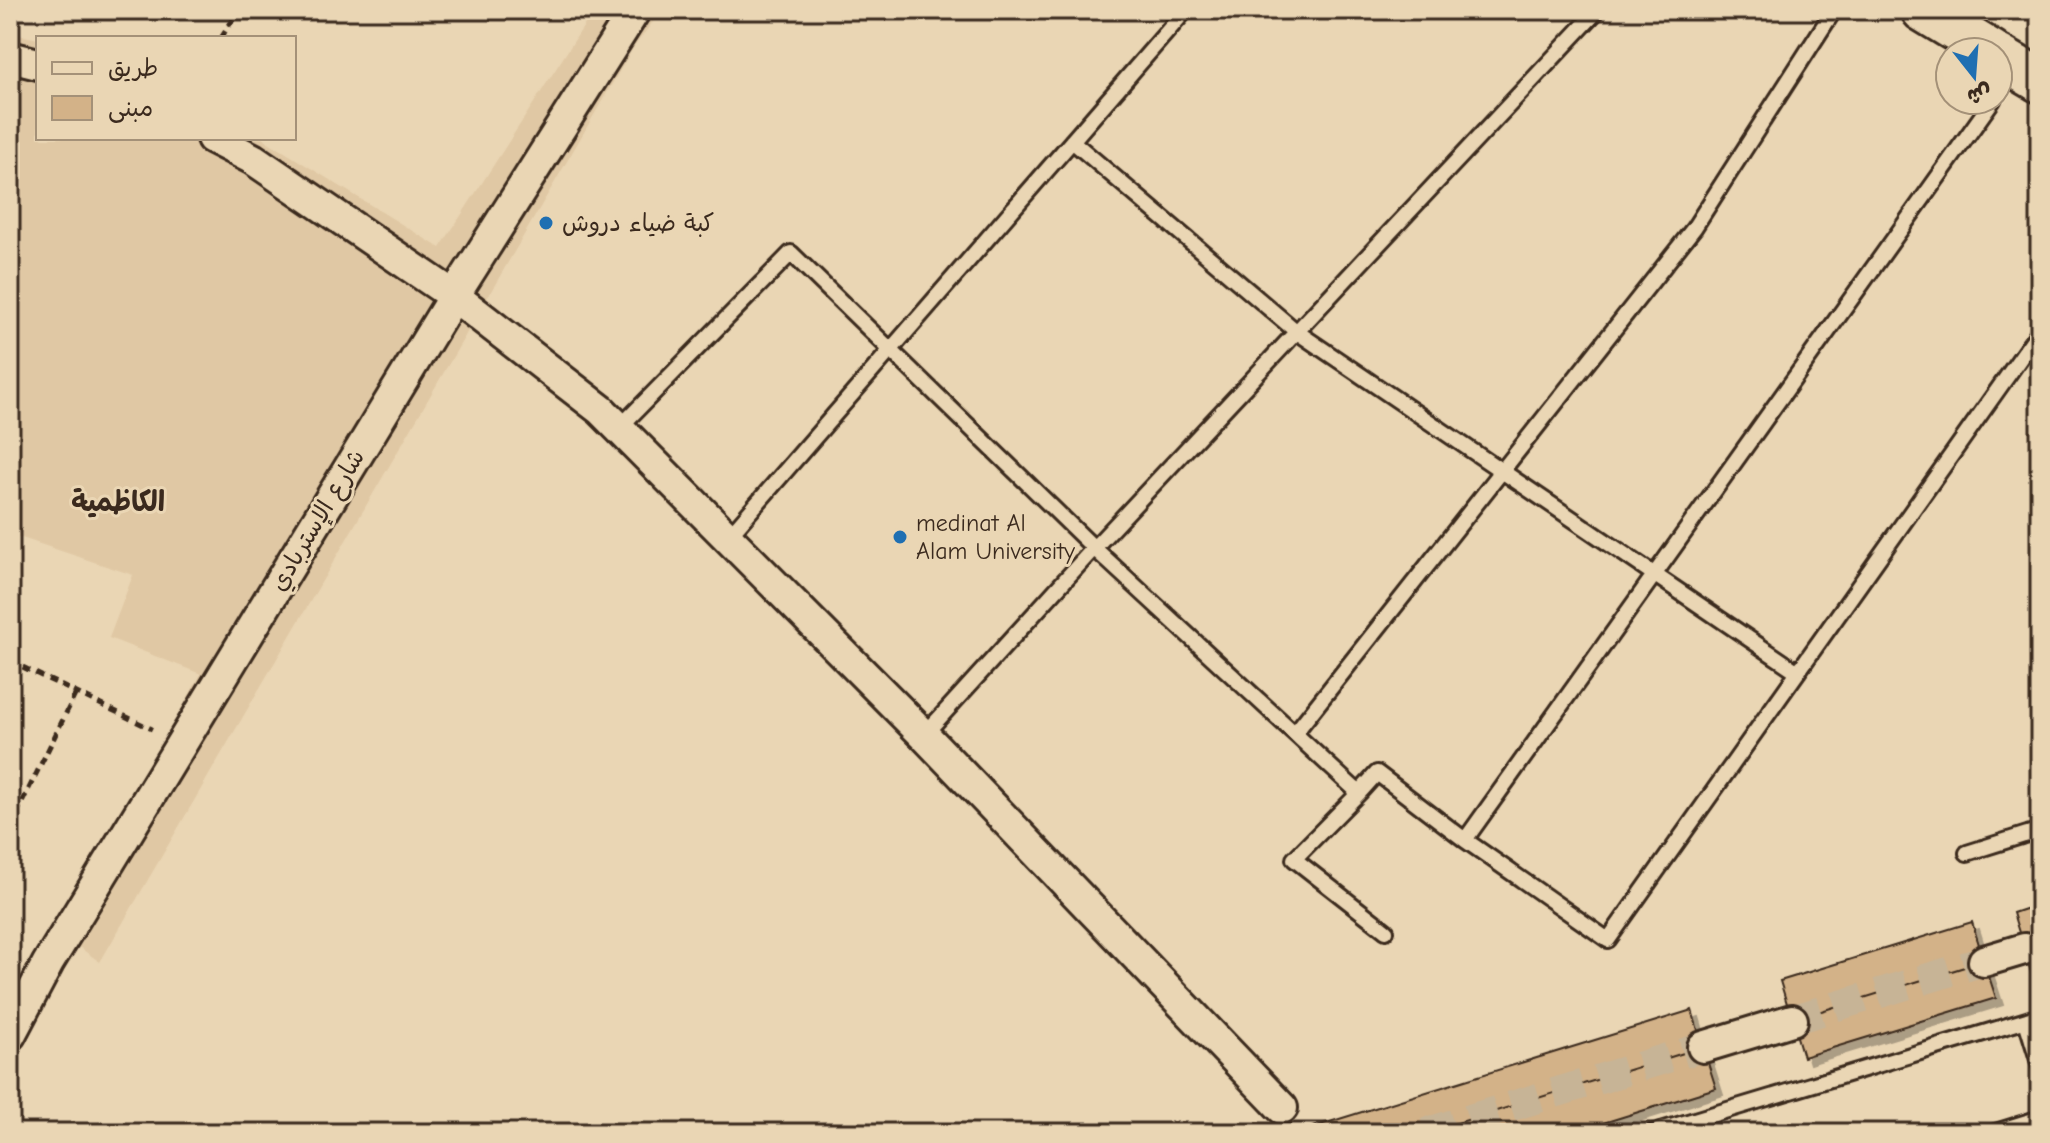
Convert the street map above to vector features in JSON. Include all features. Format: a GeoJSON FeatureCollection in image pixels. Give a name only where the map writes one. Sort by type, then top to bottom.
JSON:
{"type":"FeatureCollection","features":[{"type":"Feature","properties":{"kind":"street","name":"شارع الإستربادي"},"geometry":{"type":"LineString","coordinates":[[10,1035],[48,963],[181,743],[454,296],[635,10]]}},
{"type":"Feature","properties":{"kind":"street"},"geometry":{"type":"LineString","coordinates":[[1923,10],[1958,36]]}},
{"type":"Feature","properties":{"kind":"street"},"geometry":{"type":"LineString","coordinates":[[10,57],[36,64]]}},
{"type":"Feature","properties":{"kind":"street"},"geometry":{"type":"LineString","coordinates":[[216,140],[253,159],[454,296],[601,410],[924,735],[1282,1108]]}},
{"type":"Feature","properties":{"kind":"street"},"geometry":{"type":"LineString","coordinates":[[1984,961],[2024,949]]}},
{"type":"Feature","properties":{"kind":"street"},"geometry":{"type":"LineString","coordinates":[[1703,1047],[1792,1020]]}},
{"type":"Feature","properties":{"kind":"lane"},"geometry":{"type":"LineString","coordinates":[[728,537],[1186,10]]}},
{"type":"Feature","properties":{"kind":"lane"},"geometry":{"type":"LineString","coordinates":[[924,735],[1094,548],[1598,10]]}},
{"type":"Feature","properties":{"kind":"lane"},"geometry":{"type":"LineString","coordinates":[[1295,733],[1694,228],[1834,10]]}},
{"type":"Feature","properties":{"kind":"lane"},"geometry":{"type":"LineString","coordinates":[[1465,840],[1978,116]]}},
{"type":"Feature","properties":{"kind":"lane"},"geometry":{"type":"LineString","coordinates":[[1072,141],[1297,332],[1798,672]]}},
{"type":"Feature","properties":{"kind":"lane"},"geometry":{"type":"LineString","coordinates":[[619,428],[791,253],[1094,548],[1359,793]]}},
{"type":"Feature","properties":{"kind":"lane"},"geometry":{"type":"LineString","coordinates":[[1386,931],[1294,859],[1377,773],[1465,840],[1608,940],[2040,330]]}},
{"type":"Feature","properties":{"kind":"lane"},"geometry":{"type":"LineString","coordinates":[[1967,853],[2040,830]]}},
{"type":"Feature","properties":{"kind":"lane"},"geometry":{"type":"LineString","coordinates":[[1651,1133],[2033,1019],[2040,1066]]}},
{"type":"Feature","properties":{"kind":"lane"},"geometry":{"type":"LineString","coordinates":[[1992,1133],[2040,1118]]}},
{"type":"Feature","properties":{"kind":"path"},"geometry":{"type":"LineString","coordinates":[[222,36],[239,10]]}},
{"type":"Feature","properties":{"kind":"path"},"geometry":{"type":"LineString","coordinates":[[10,670],[12,662],[181,743]]}},
{"type":"Feature","properties":{"kind":"path"},"geometry":{"type":"LineString","coordinates":[[10,827],[76,693]]}},
{"type":"Feature","properties":{"kind":"shaded area"},"geometry":{"type":"Polygon","coordinates":[[[594,10],[662,10],[633,48],[100,962],[56,931],[201,674],[109,638],[133,575],[10,534],[10,33],[36,39],[36,140],[265,140],[440,248],[594,10]]]}},
{"type":"Feature","properties":{"kind":"building"},"geometry":{"type":"Polygon","coordinates":[[[2040,904],[2040,944],[2024,949],[2013,913],[2040,904]]]}},
{"type":"Feature","properties":{"kind":"building"},"geometry":{"type":"Polygon","coordinates":[[[1972,922],[1984,961],[1792,1020],[1780,981],[1972,922]]]}},
{"type":"Feature","properties":{"kind":"building"},"geometry":{"type":"Polygon","coordinates":[[[2040,944],[2040,991],[2037,992],[2024,949],[2040,944]]]}},
{"type":"Feature","properties":{"kind":"building"},"geometry":{"type":"Polygon","coordinates":[[[1984,961],[1996,998],[1803,1057],[1792,1020],[1984,961]]]}},
{"type":"Feature","properties":{"kind":"building"},"geometry":{"type":"Polygon","coordinates":[[[1692,1010],[1703,1047],[1425,1133],[1294,1133],[1692,1010]]]}},
{"type":"Feature","properties":{"kind":"building"},"geometry":{"type":"Polygon","coordinates":[[[1703,1047],[1716,1088],[1571,1133],[1425,1133],[1703,1047]]]}},
{"type":"Feature","properties":{"kind":"tunnel"},"geometry":{"type":"LineString","coordinates":[[1792,1020],[1984,961]]}},
{"type":"Feature","properties":{"kind":"tunnel"},"geometry":{"type":"LineString","coordinates":[[1425,1133],[1703,1047]]}},
{"type":"Feature","properties":{"kind":"place","name":"كبة ضياء دروش"},"geometry":{"type":"Point","coordinates":[546,223]}},
{"type":"Feature","properties":{"kind":"place","name":"medinat Al Alam University"},"geometry":{"type":"Point","coordinates":[900,537]}},
{"type":"Feature","properties":{"kind":"district","name":"الكاظمية"},"geometry":{"type":"Point","coordinates":[118,502]}}]}
